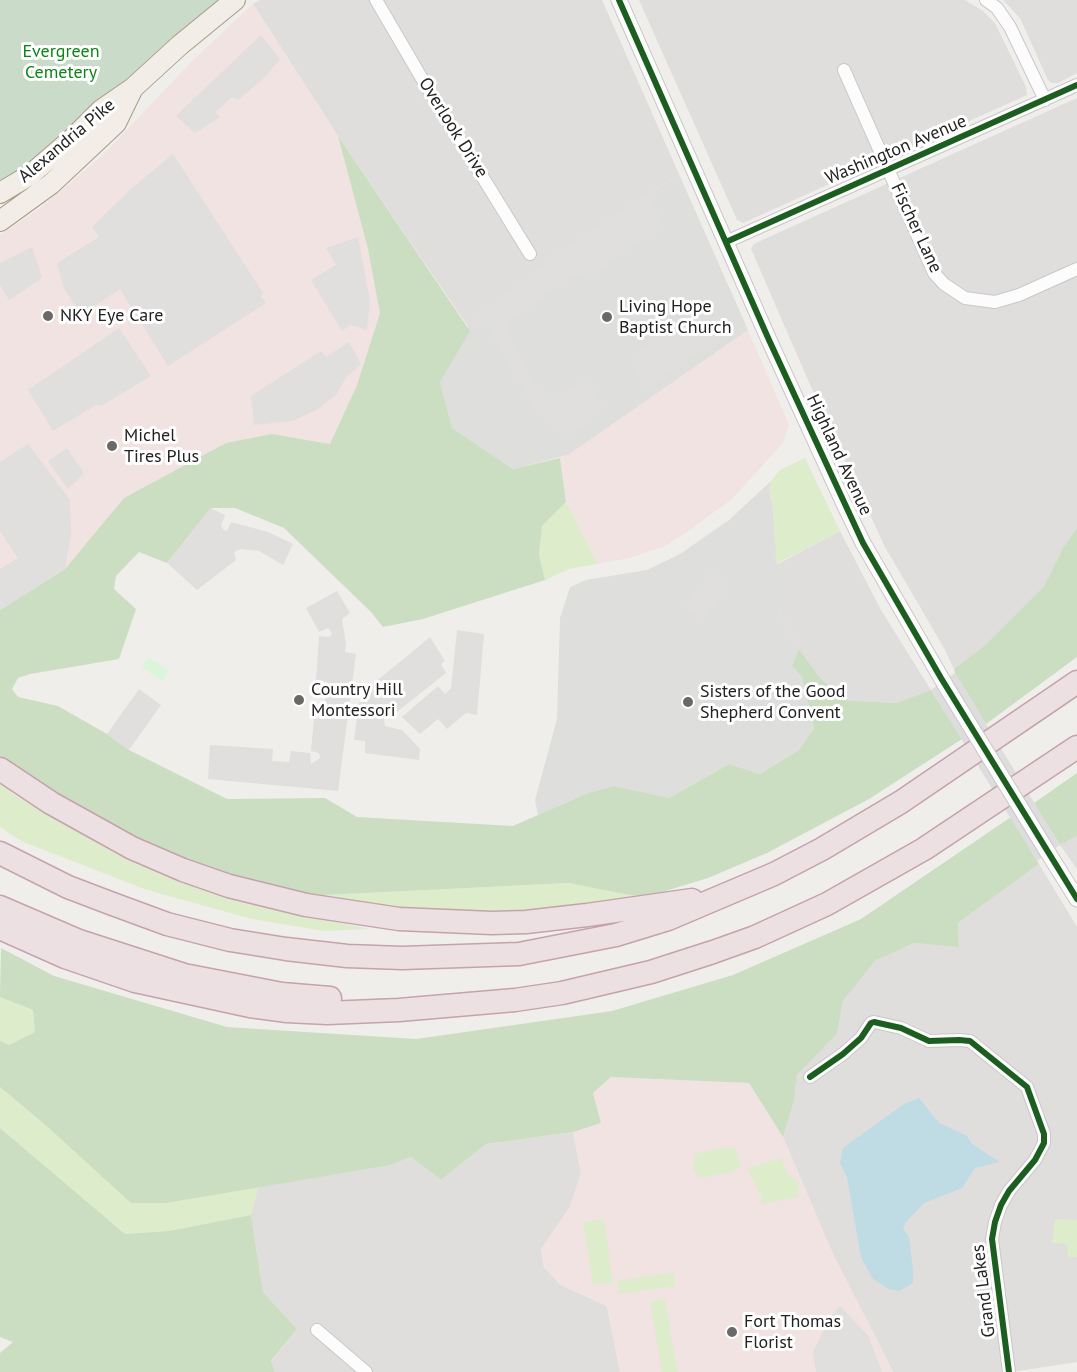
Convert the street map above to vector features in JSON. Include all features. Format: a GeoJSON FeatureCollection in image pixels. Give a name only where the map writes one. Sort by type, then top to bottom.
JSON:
{"type":"FeatureCollection","features":[{"type":"Feature","properties":{"kind":"highway"},"geometry":{"type":"LineString","coordinates":[[0,853],[68,887],[167,924],[230,940],[347,956],[402,958],[519,954],[616,935],[668,919],[774,874],[902,802],[1077,682]]}},
{"type":"Feature","properties":{"kind":"highway"},"geometry":{"type":"LineString","coordinates":[[0,928],[65,957],[135,981],[250,1006],[327,1013],[399,1010],[515,1000],[608,983],[651,972],[755,937],[827,904],[880,875],[924,849],[1077,747]]}},
{"type":"Feature","properties":{"kind":"highway"},"geometry":{"type":"LineString","coordinates":[[0,769],[93,828],[183,870],[276,899],[338,911],[422,921],[526,922],[732,893]]}},
{"type":"Feature","properties":{"kind":"highway"},"geometry":{"type":"LineString","coordinates":[[0,907],[79,941],[184,975],[282,994],[377,1002],[454,1004]]}},
{"type":"Feature","properties":{"kind":"main road","name":"Alexandria Pike"},"geometry":{"type":"LineString","coordinates":[[0,193],[30,175],[101,110],[133,88],[180,45],[235,0]]}},
{"type":"Feature","properties":{"kind":"main road","name":"Alexandria Pike"},"geometry":{"type":"LineString","coordinates":[[0,221],[51,184],[116,123],[133,88]]}},
{"type":"Feature","properties":{"kind":"street","name":"Overlook Drive"},"geometry":{"type":"LineString","coordinates":[[376,0],[530,254]]}},
{"type":"Feature","properties":{"kind":"street","name":"Highland Avenue"},"geometry":{"type":"LineString","coordinates":[[619,0],[769,340],[844,504],[871,557],[947,688],[1077,898]]}},
{"type":"Feature","properties":{"kind":"street"},"geometry":{"type":"LineString","coordinates":[[986,0],[997,8],[1007,21],[1045,100]]}},
{"type":"Feature","properties":{"kind":"street","name":"Fischer Lane"},"geometry":{"type":"LineString","coordinates":[[844,70],[934,273],[944,284],[965,298],[981,302],[1001,301],[1077,269]]}},
{"type":"Feature","properties":{"kind":"street","name":"Washington Avenue"},"geometry":{"type":"LineString","coordinates":[[726,242],[806,204],[889,170],[1077,86]]}},
{"type":"Feature","properties":{"kind":"street","name":"Grand Lakes"},"geometry":{"type":"LineString","coordinates":[[810,1077],[843,1054],[874,1022],[901,1028],[929,1041],[970,1041],[1027,1087],[1044,1134],[1044,1143],[1035,1160],[1009,1191],[1001,1205],[994,1222],[992,1239],[1010,1372]]}},
{"type":"Feature","properties":{"kind":"street"},"geometry":{"type":"LineString","coordinates":[[317,1330],[366,1372]]}},
{"type":"Feature","properties":{"kind":"shaded area"},"geometry":{"type":"Polygon","coordinates":[[[260,0],[602,0],[679,174],[559,254],[467,325],[338,136],[253,4],[260,0]]]}},
{"type":"Feature","properties":{"kind":"shaded area"},"geometry":{"type":"Polygon","coordinates":[[[639,0],[965,0],[983,11],[995,23],[1026,87],[1027,95],[743,223],[737,220],[639,0]]]}},
{"type":"Feature","properties":{"kind":"shaded area"},"geometry":{"type":"Polygon","coordinates":[[[1003,0],[1077,0],[1077,73],[1058,83],[1048,80],[1020,18],[1003,0]]]}},
{"type":"Feature","properties":{"kind":"shaded area"},"geometry":{"type":"Polygon","coordinates":[[[253,4],[338,136],[368,249],[380,313],[357,385],[330,444],[272,434],[226,443],[124,498],[65,569],[0,610],[0,235],[39,209],[103,155],[193,60],[253,4]]]}},
{"type":"Feature","properties":{"kind":"shaded area"},"geometry":{"type":"Polygon","coordinates":[[[261,35],[280,59],[264,78],[238,100],[232,97],[215,112],[220,117],[195,133],[176,116],[261,35]]]}},
{"type":"Feature","properties":{"kind":"shaded area"},"geometry":{"type":"Polygon","coordinates":[[[1077,98],[1077,528],[1063,548],[1044,586],[986,644],[954,669],[885,547],[815,396],[751,249],[760,241],[1077,98]]]}},
{"type":"Feature","properties":{"kind":"shaded area"},"geometry":{"type":"Polygon","coordinates":[[[173,154],[263,293],[261,296],[266,303],[168,366],[120,289],[81,315],[64,288],[57,263],[99,237],[92,227],[131,189],[173,154]]]}},
{"type":"Feature","properties":{"kind":"shaded area"},"geometry":{"type":"Polygon","coordinates":[[[679,174],[748,330],[568,455],[513,469],[452,428],[440,382],[469,332],[467,325],[559,254],[679,174]]]}},
{"type":"Feature","properties":{"kind":"shaded area"},"geometry":{"type":"Polygon","coordinates":[[[646,194],[664,224],[585,281],[580,274],[565,281],[509,322],[508,329],[515,350],[533,381],[550,403],[587,377],[603,407],[565,441],[532,407],[481,313],[559,254],[646,194]]]}},
{"type":"Feature","properties":{"kind":"shaded area"},"geometry":{"type":"Polygon","coordinates":[[[358,237],[370,301],[367,330],[350,325],[342,331],[311,280],[336,265],[326,248],[358,237]]]}},
{"type":"Feature","properties":{"kind":"shaded area"},"geometry":{"type":"Polygon","coordinates":[[[32,247],[42,278],[9,300],[0,285],[0,263],[32,247]]]}},
{"type":"Feature","properties":{"kind":"shaded area"},"geometry":{"type":"Polygon","coordinates":[[[697,312],[716,340],[647,389],[633,365],[642,360],[637,352],[697,312]]]}},
{"type":"Feature","properties":{"kind":"shaded area"},"geometry":{"type":"Polygon","coordinates":[[[119,328],[151,376],[53,431],[28,390],[119,328]]]}},
{"type":"Feature","properties":{"kind":"shaded area"},"geometry":{"type":"Polygon","coordinates":[[[748,330],[789,425],[783,443],[732,499],[687,532],[665,546],[630,558],[597,564],[566,502],[560,458],[568,455],[748,330]]]}},
{"type":"Feature","properties":{"kind":"shaded area"},"geometry":{"type":"Polygon","coordinates":[[[349,342],[361,364],[347,376],[336,395],[318,409],[293,421],[254,425],[251,396],[321,351],[326,357],[349,342]]]}},
{"type":"Feature","properties":{"kind":"shaded area"},"geometry":{"type":"Polygon","coordinates":[[[28,444],[70,500],[71,534],[65,569],[0,610],[0,569],[18,558],[0,531],[0,462],[28,444]]]}},
{"type":"Feature","properties":{"kind":"shaded area"},"geometry":{"type":"Polygon","coordinates":[[[67,448],[84,473],[68,489],[48,461],[67,448]]]}},
{"type":"Feature","properties":{"kind":"shaded area"},"geometry":{"type":"Polygon","coordinates":[[[771,481],[769,490],[773,507],[781,617],[799,649],[792,666],[802,677],[814,728],[799,750],[760,774],[729,764],[669,798],[614,786],[588,793],[538,815],[535,800],[557,719],[560,618],[570,587],[586,580],[647,570],[680,554],[729,520],[771,481]]]}},
{"type":"Feature","properties":{"kind":"shaded area"},"geometry":{"type":"Polygon","coordinates":[[[211,508],[225,515],[221,526],[224,530],[227,531],[231,522],[268,532],[293,544],[283,565],[259,551],[241,549],[234,552],[236,560],[197,590],[167,563],[211,508]]]}},
{"type":"Feature","properties":{"kind":"shaded area"},"geometry":{"type":"Polygon","coordinates":[[[840,531],[881,610],[931,690],[896,703],[841,700],[799,649],[781,617],[776,565],[840,531]]]}},
{"type":"Feature","properties":{"kind":"shaded area"},"geometry":{"type":"Polygon","coordinates":[[[712,569],[729,587],[704,620],[684,607],[712,569]]]}},
{"type":"Feature","properties":{"kind":"shaded area"},"geometry":{"type":"Polygon","coordinates":[[[337,591],[350,613],[342,619],[345,652],[356,654],[338,791],[208,779],[210,745],[273,749],[272,761],[289,762],[291,751],[310,753],[311,764],[320,758],[319,753],[311,751],[314,718],[323,719],[327,682],[316,680],[319,636],[330,637],[332,633],[328,628],[319,632],[306,608],[337,591]]]}},
{"type":"Feature","properties":{"kind":"shaded area"},"geometry":{"type":"Polygon","coordinates":[[[457,630],[484,634],[477,715],[466,713],[447,729],[438,719],[420,734],[402,717],[438,686],[445,694],[451,688],[457,630]]]}},
{"type":"Feature","properties":{"kind":"shaded area"},"geometry":{"type":"Polygon","coordinates":[[[430,637],[445,661],[441,664],[446,673],[393,715],[385,715],[384,720],[385,726],[402,730],[420,749],[419,760],[365,753],[365,741],[354,740],[359,702],[368,702],[362,693],[430,637]]]}},
{"type":"Feature","properties":{"kind":"shaded area"},"geometry":{"type":"Polygon","coordinates":[[[139,689],[161,705],[129,750],[107,734],[139,689]]]}},
{"type":"Feature","properties":{"kind":"shaded area"},"geometry":{"type":"Polygon","coordinates":[[[1077,836],[1077,869],[1060,845],[1077,836]]]}},
{"type":"Feature","properties":{"kind":"shaded area"},"geometry":{"type":"Polygon","coordinates":[[[1039,864],[1077,927],[1077,1362],[1012,1372],[893,1372],[833,1254],[783,1137],[794,1101],[797,1075],[837,1034],[843,1001],[875,961],[914,943],[959,946],[958,923],[1039,864]]]}},
{"type":"Feature","properties":{"kind":"shaded area"},"geometry":{"type":"Polygon","coordinates":[[[611,1077],[749,1083],[783,1137],[833,1254],[893,1372],[620,1372],[607,1306],[560,1285],[544,1267],[541,1249],[570,1207],[581,1173],[573,1132],[601,1123],[593,1093],[611,1077]]]}},
{"type":"Feature","properties":{"kind":"shaded area"},"geometry":{"type":"Polygon","coordinates":[[[573,1132],[581,1173],[570,1207],[541,1249],[544,1267],[561,1285],[607,1306],[620,1372],[275,1372],[271,1362],[297,1329],[263,1292],[251,1215],[258,1187],[391,1165],[411,1157],[441,1180],[486,1144],[573,1132]]]}},
{"type":"Feature","properties":{"kind":"shaded area"},"geometry":{"type":"Polygon","coordinates":[[[840,1306],[869,1337],[882,1372],[816,1372],[813,1352],[829,1319],[840,1306]]]}},
{"type":"Feature","properties":{"kind":"green space","name":"Evergreen Cemetery"},"geometry":{"type":"Polygon","coordinates":[[[0,0],[235,0],[0,193],[0,0]]]}},
{"type":"Feature","properties":{"kind":"green space"},"geometry":{"type":"Polygon","coordinates":[[[338,136],[470,331],[440,382],[452,428],[513,469],[560,458],[566,502],[542,526],[539,555],[545,580],[423,619],[383,627],[371,612],[284,528],[235,508],[211,508],[167,563],[139,552],[116,576],[114,589],[136,609],[119,659],[18,678],[12,689],[18,697],[58,706],[107,734],[129,750],[227,799],[325,798],[357,817],[513,826],[588,793],[614,786],[669,798],[729,764],[760,774],[799,750],[814,728],[802,677],[792,666],[799,649],[841,700],[896,703],[931,690],[962,739],[869,799],[767,853],[708,878],[649,896],[630,895],[569,883],[303,896],[217,873],[122,833],[29,778],[0,756],[0,610],[65,569],[124,498],[226,443],[272,434],[330,444],[357,385],[380,313],[368,249],[338,136]]]}},
{"type":"Feature","properties":{"kind":"green space"},"geometry":{"type":"Polygon","coordinates":[[[805,458],[840,531],[776,564],[773,507],[769,490],[771,481],[780,470],[805,458]]]}},
{"type":"Feature","properties":{"kind":"green space"},"geometry":{"type":"Polygon","coordinates":[[[566,502],[597,564],[569,569],[545,580],[539,555],[542,526],[566,502]]]}},
{"type":"Feature","properties":{"kind":"green space"},"geometry":{"type":"Polygon","coordinates":[[[1077,528],[1077,657],[986,724],[954,669],[986,644],[1044,586],[1063,548],[1077,528]]]}},
{"type":"Feature","properties":{"kind":"green space"},"geometry":{"type":"Polygon","coordinates":[[[149,657],[169,671],[162,681],[142,667],[149,657]]]}},
{"type":"Feature","properties":{"kind":"green space"},"geometry":{"type":"Polygon","coordinates":[[[1077,773],[1077,836],[1060,845],[1034,803],[1077,773]]]}},
{"type":"Feature","properties":{"kind":"green space"},"geometry":{"type":"Polygon","coordinates":[[[0,783],[15,795],[118,855],[238,901],[370,929],[324,931],[252,919],[147,890],[21,841],[0,827],[0,783]]]}},
{"type":"Feature","properties":{"kind":"green space"},"geometry":{"type":"Polygon","coordinates":[[[1011,817],[1039,864],[958,923],[959,947],[914,943],[875,961],[843,1001],[837,1034],[797,1075],[794,1101],[783,1137],[749,1083],[611,1077],[593,1093],[601,1123],[573,1132],[486,1144],[441,1180],[411,1157],[391,1165],[166,1203],[131,1203],[0,1087],[0,1041],[9,1045],[35,1032],[33,1010],[0,997],[1,948],[54,976],[227,1027],[416,1039],[612,1011],[733,975],[861,919],[1011,817]]]}},
{"type":"Feature","properties":{"kind":"green space"},"geometry":{"type":"Polygon","coordinates":[[[569,883],[649,896],[546,910],[464,912],[352,905],[303,896],[569,883]]]}},
{"type":"Feature","properties":{"kind":"green space"},"geometry":{"type":"Polygon","coordinates":[[[0,997],[33,1010],[35,1032],[9,1045],[0,1041],[0,997]]]}},
{"type":"Feature","properties":{"kind":"green space"},"geometry":{"type":"Polygon","coordinates":[[[0,1087],[49,1128],[166,1203],[258,1187],[251,1215],[169,1231],[125,1234],[0,1128],[0,1087]]]}},
{"type":"Feature","properties":{"kind":"green space"},"geometry":{"type":"Polygon","coordinates":[[[0,1128],[125,1234],[169,1231],[251,1215],[263,1292],[297,1329],[271,1361],[275,1372],[0,1372],[0,1353],[13,1342],[0,1337],[0,1128]]]}},
{"type":"Feature","properties":{"kind":"green space"},"geometry":{"type":"Polygon","coordinates":[[[726,1147],[736,1150],[741,1167],[727,1173],[699,1178],[693,1168],[694,1154],[726,1147]]]}},
{"type":"Feature","properties":{"kind":"green space"},"geometry":{"type":"Polygon","coordinates":[[[781,1158],[789,1177],[795,1178],[799,1184],[798,1197],[761,1204],[761,1196],[747,1168],[781,1158]]]}},
{"type":"Feature","properties":{"kind":"green space"},"geometry":{"type":"Polygon","coordinates":[[[604,1219],[613,1282],[593,1285],[583,1222],[604,1219]]]}},
{"type":"Feature","properties":{"kind":"green space"},"geometry":{"type":"Polygon","coordinates":[[[1055,1219],[1077,1220],[1077,1257],[1068,1258],[1067,1244],[1052,1243],[1055,1219]]]}},
{"type":"Feature","properties":{"kind":"green space"},"geometry":{"type":"Polygon","coordinates":[[[674,1272],[675,1286],[619,1294],[617,1281],[674,1272]]]}},
{"type":"Feature","properties":{"kind":"green space"},"geometry":{"type":"Polygon","coordinates":[[[665,1299],[678,1372],[662,1372],[650,1302],[665,1299]]]}},
{"type":"Feature","properties":{"kind":"water"},"geometry":{"type":"Polygon","coordinates":[[[919,1098],[939,1123],[967,1136],[972,1144],[999,1162],[975,1168],[962,1188],[924,1203],[906,1222],[903,1229],[909,1237],[913,1283],[899,1291],[889,1289],[873,1279],[861,1257],[847,1177],[840,1163],[843,1148],[904,1104],[919,1098]]]}},
{"type":"Feature","properties":{"kind":"pier"},"geometry":{"type":"Polygon","coordinates":[[[955,673],[1060,845],[1037,861],[931,690],[955,673]]]}},
{"type":"Feature","properties":{"kind":"cycle path"},"geometry":{"type":"LineString","coordinates":[[619,0],[769,340],[863,543],[941,678],[1077,899]]}},
{"type":"Feature","properties":{"kind":"cycle path"},"geometry":{"type":"LineString","coordinates":[[726,242],[1077,85]]}},
{"type":"Feature","properties":{"kind":"cycle path"},"geometry":{"type":"LineString","coordinates":[[810,1077],[843,1054],[874,1022],[901,1028],[929,1041],[970,1041],[1027,1087],[1044,1134],[1044,1143],[1035,1160],[1009,1191],[1001,1205],[992,1239],[1009,1372]]}},
{"type":"Feature","properties":{"kind":"place","name":"NKY Eye Care"},"geometry":{"type":"Point","coordinates":[48,316]}},
{"type":"Feature","properties":{"kind":"place","name":"Living Hope Baptist Church"},"geometry":{"type":"Point","coordinates":[607,317]}},
{"type":"Feature","properties":{"kind":"place","name":"Michel Tires Plus"},"geometry":{"type":"Point","coordinates":[112,446]}},
{"type":"Feature","properties":{"kind":"place","name":"Country Hill Montessori"},"geometry":{"type":"Point","coordinates":[299,700]}},
{"type":"Feature","properties":{"kind":"place","name":"Sisters of the Good Shepherd Convent"},"geometry":{"type":"Point","coordinates":[688,702]}},
{"type":"Feature","properties":{"kind":"place","name":"Fort Thomas Florist"},"geometry":{"type":"Point","coordinates":[732,1332]}}]}
